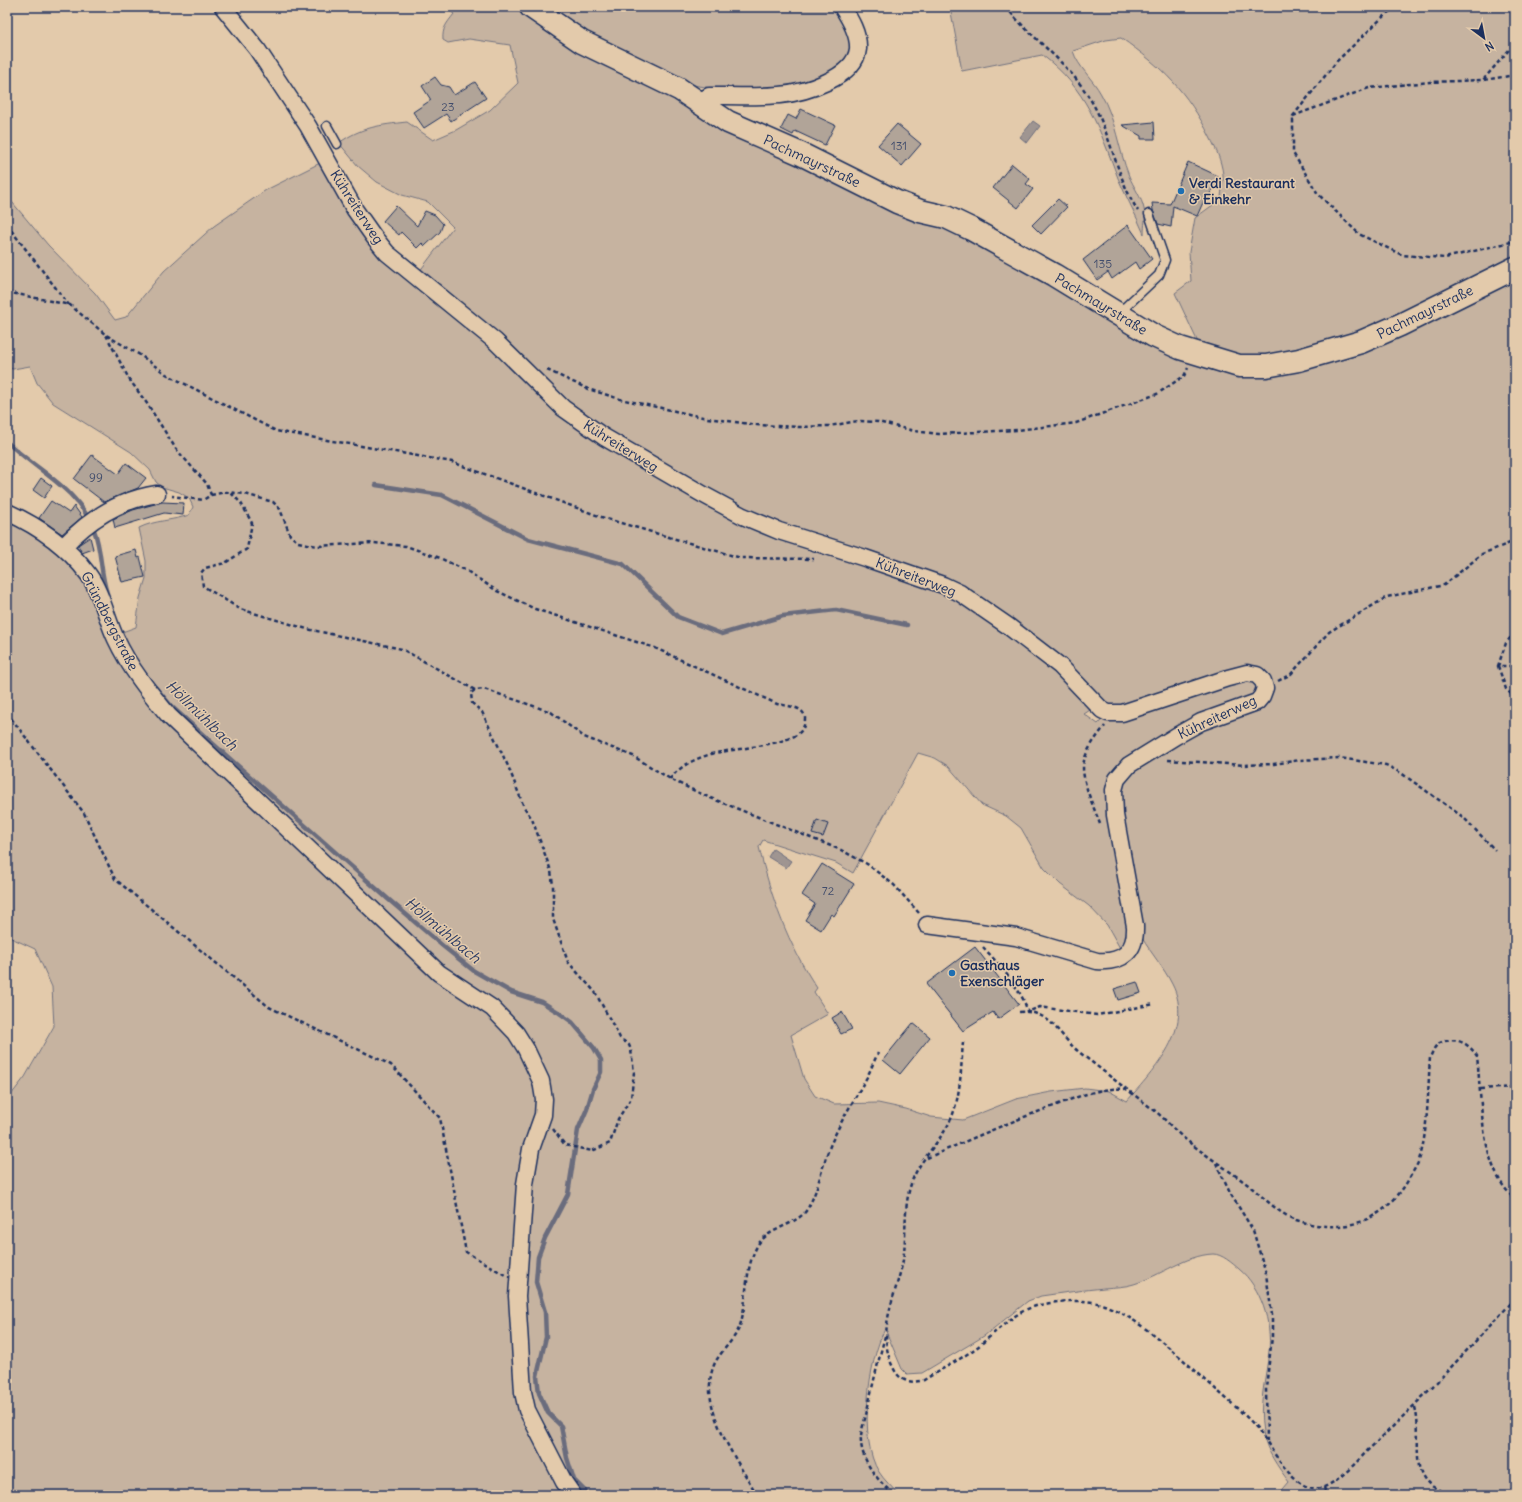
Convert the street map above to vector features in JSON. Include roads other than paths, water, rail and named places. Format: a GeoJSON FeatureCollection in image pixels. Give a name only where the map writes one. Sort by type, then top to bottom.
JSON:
{"type":"FeatureCollection","features":[{"type":"Feature","properties":{"kind":"street","name":"Kühreiterweg"},"geometry":{"type":"LineString","coordinates":[[223,7],[257,49],[308,126],[355,210],[387,253],[494,341],[563,408],[604,437],[673,478],[765,525],[779,531],[865,558],[943,585],[960,593],[1008,626],[1054,661],[1075,679],[1098,706],[1108,712],[1122,713],[1246,673],[1257,675],[1263,681],[1265,688],[1262,696],[1256,702],[1201,722],[1129,765],[1117,779],[1114,790],[1115,815],[1135,926],[1134,942],[1123,957],[1110,961],[1097,961],[1016,937],[927,925]]}},
{"type":"Feature","properties":{"kind":"street","name":"Pachmayrstraße"},"geometry":{"type":"LineString","coordinates":[[531,7],[582,42],[656,76],[702,103],[728,122],[800,154],[897,202],[920,211],[946,217],[971,229],[1048,271],[1154,336],[1193,352],[1239,366],[1266,366],[1299,360],[1361,342],[1400,325],[1515,268]]}},
{"type":"Feature","properties":{"kind":"street"},"geometry":{"type":"LineString","coordinates":[[702,103],[704,98],[709,96],[781,95],[805,90],[825,83],[841,74],[852,63],[858,51],[858,40],[855,31],[842,7]]}},
{"type":"Feature","properties":{"kind":"street"},"geometry":{"type":"LineString","coordinates":[[63,547],[91,523],[117,505],[133,498],[157,494]]}},
{"type":"Feature","properties":{"kind":"street","name":"Gründbergstraße"},"geometry":{"type":"LineString","coordinates":[[7,512],[24,520],[63,547],[89,576],[123,653],[138,678],[169,716],[439,973],[492,1008],[516,1033],[526,1049],[541,1081],[544,1099],[543,1115],[531,1149],[525,1184],[517,1296],[523,1392],[527,1410],[564,1482],[573,1495]]}},
{"type":"Feature","properties":{"kind":"lane"},"geometry":{"type":"LineString","coordinates":[[332,131],[337,144]]}},
{"type":"Feature","properties":{"kind":"lane"},"geometry":{"type":"LineString","coordinates":[[1119,314],[1159,275],[1164,260],[1149,214]]}},
{"type":"Feature","properties":{"kind":"waterway","name":"Höllmühlbach"},"geometry":{"type":"LineString","coordinates":[[7,442],[67,491],[87,515],[97,538],[103,578],[107,593]]}},
{"type":"Feature","properties":{"kind":"waterway"},"geometry":{"type":"LineString","coordinates":[[376,485],[442,495],[528,539],[623,564],[678,617],[722,634],[783,616],[836,610],[907,625]]}},
{"type":"Feature","properties":{"kind":"waterway","name":"Höllmühlbach"},"geometry":{"type":"LineString","coordinates":[[156,688],[172,707],[444,947],[474,971],[511,992],[542,1002],[572,1022],[594,1048],[601,1060],[601,1072],[578,1130],[568,1194],[545,1238],[538,1257],[536,1282],[545,1312],[546,1337],[537,1376],[539,1393],[548,1413],[561,1426],[567,1458],[574,1480],[589,1495]]}},
{"type":"Feature","properties":{"kind":"place","name":"Verdi Restaurant & Einkehr"},"geometry":{"type":"Point","coordinates":[1181,191]}},
{"type":"Feature","properties":{"kind":"place","name":"Gasthaus Exenschläger"},"geometry":{"type":"Point","coordinates":[952,973]}}]}
